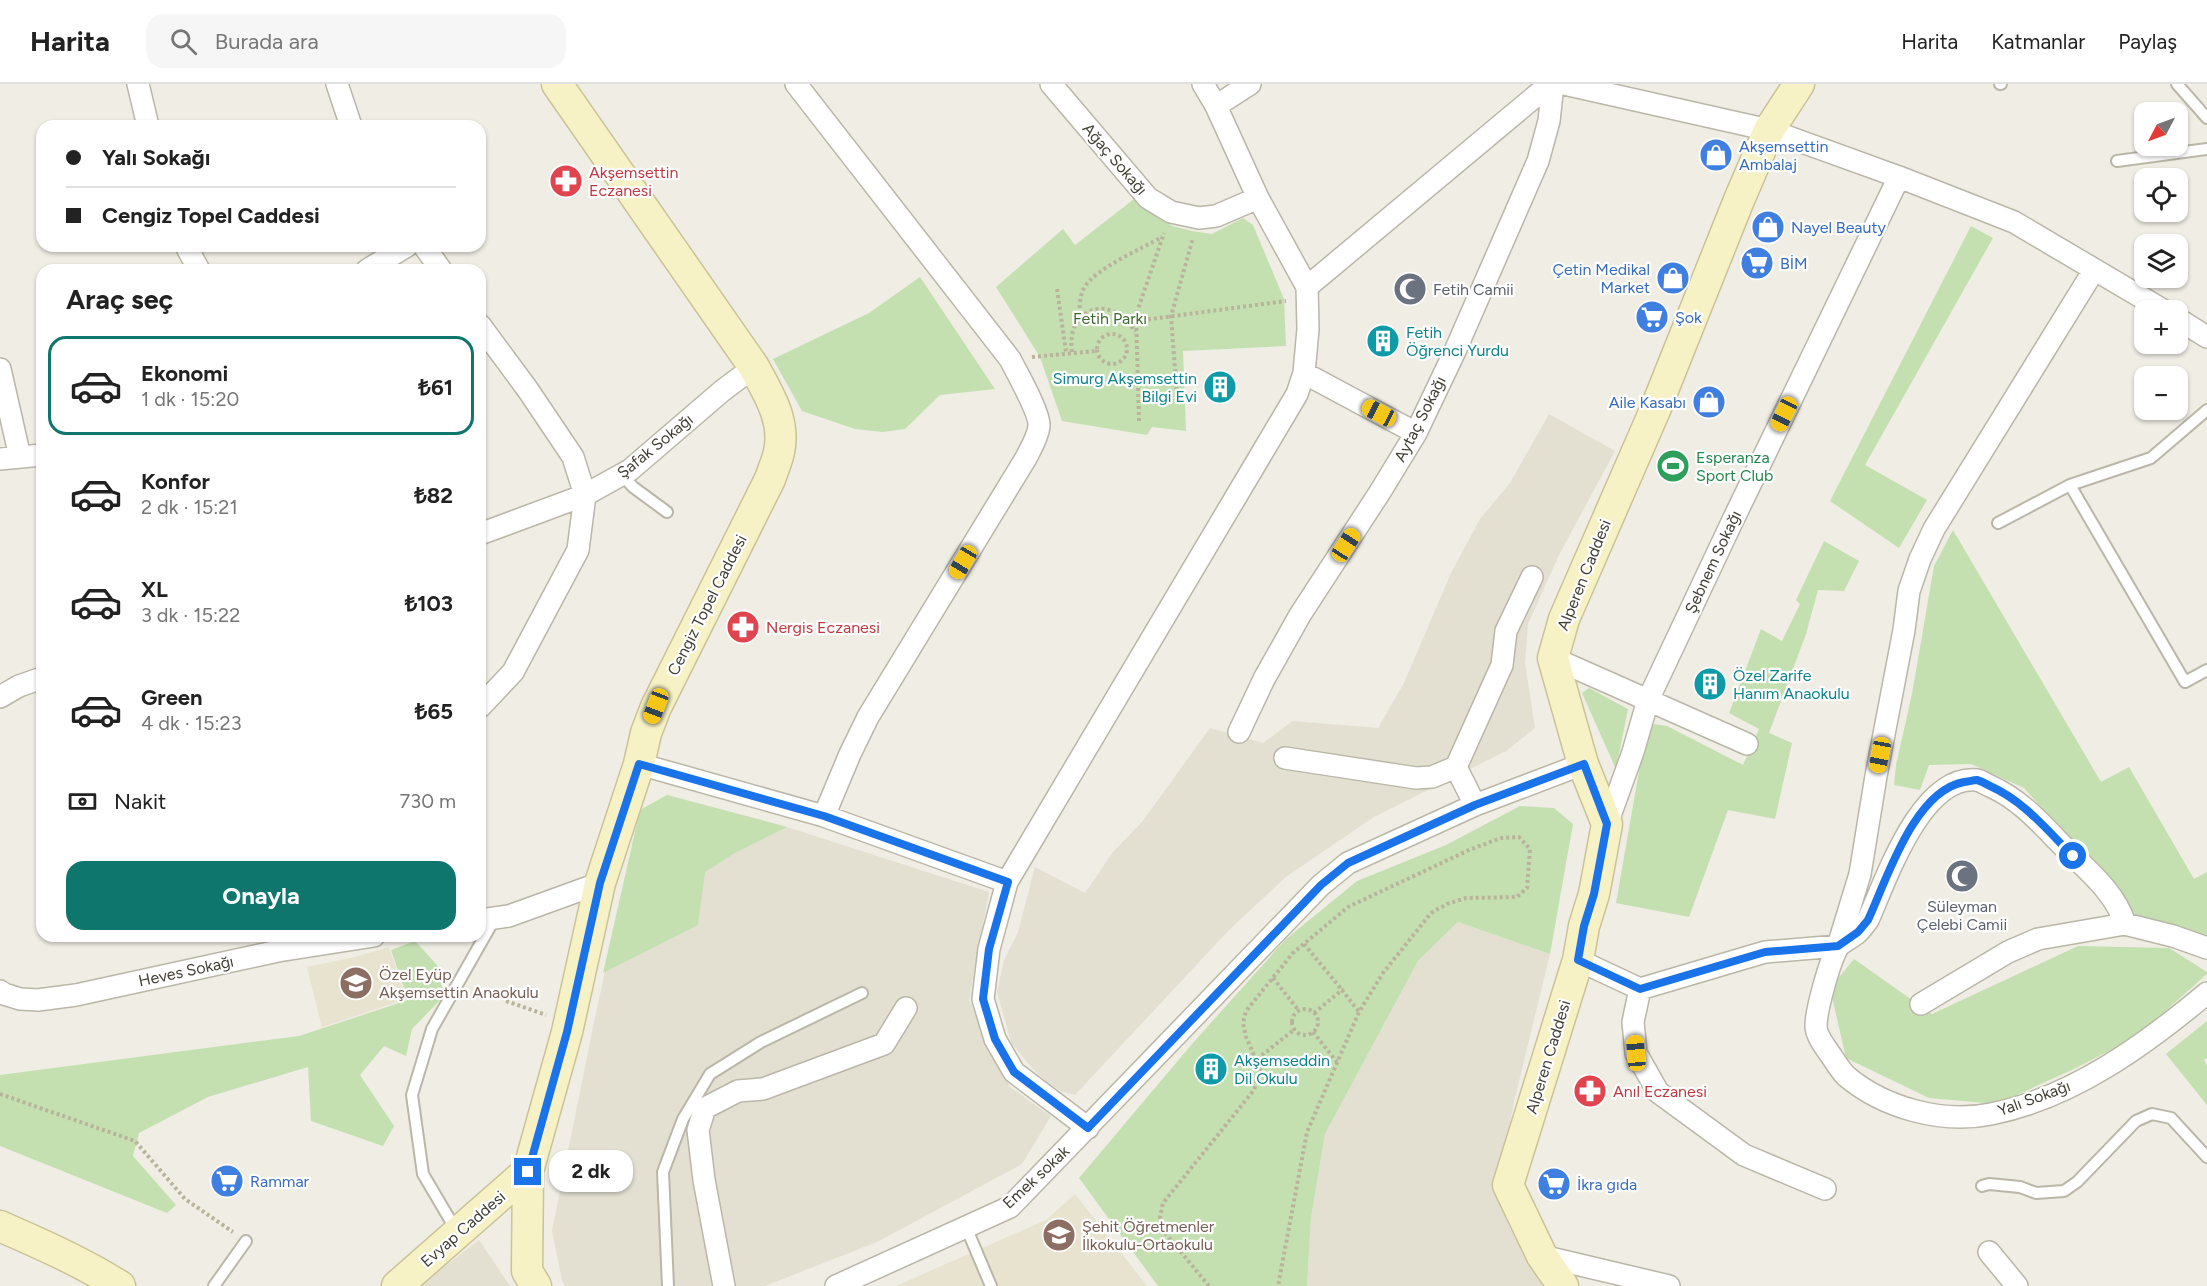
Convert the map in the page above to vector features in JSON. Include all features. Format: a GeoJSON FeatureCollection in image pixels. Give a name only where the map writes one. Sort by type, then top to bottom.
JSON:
{"type":"FeatureCollection","features":[{"type":"Feature","properties":{"kind":"main road","name":"Cengiz Topel Caddesi"},"geometry":{"type":"LineString","coordinates":[[536,1286],[527,1271],[528,1172],[569,1023],[600,883],[656,706],[765,488],[780,450],[780,422],[772,400],[753,367],[557,84]]}},
{"type":"Feature","properties":{"kind":"main road","name":"Alperen Caddesi"},"geometry":{"type":"LineString","coordinates":[[1553,658],[1564,619],[1655,410],[1734,211],[1769,130],[1799,84]]}},
{"type":"Feature","properties":{"kind":"main road"},"geometry":{"type":"LineString","coordinates":[[1553,658],[1584,764],[1607,824]]}},
{"type":"Feature","properties":{"kind":"main road","name":"Alperen Caddesi"},"geometry":{"type":"LineString","coordinates":[[1563,1286],[1542,1256],[1508,1185],[1578,960],[1584,926],[1594,894],[1607,824]]}},
{"type":"Feature","properties":{"kind":"main road","name":"Evyap Caddesi"},"geometry":{"type":"LineString","coordinates":[[397,1286],[528,1172]]}},
{"type":"Feature","properties":{"kind":"main road"},"geometry":{"type":"LineString","coordinates":[[0,1226],[45,1246],[104,1282]]}},
{"type":"Feature","properties":{"kind":"street"},"geometry":{"type":"LineString","coordinates":[[138,84],[147,120]]}},
{"type":"Feature","properties":{"kind":"street"},"geometry":{"type":"LineString","coordinates":[[337,84],[349,120]]}},
{"type":"Feature","properties":{"kind":"street"},"geometry":{"type":"LineString","coordinates":[[796,84],[1010,360],[1029,398],[1039,425],[1033,444],[868,717],[824,816]]}},
{"type":"Feature","properties":{"kind":"street","name":"Ağaç Sokağı"},"geometry":{"type":"LineString","coordinates":[[1052,84],[1148,198],[1171,212],[1199,218],[1216,216],[1258,198]]}},
{"type":"Feature","properties":{"kind":"street"},"geometry":{"type":"LineString","coordinates":[[1088,1128],[1014,1072],[995,1039],[983,999],[989,949],[1008,882],[1297,394],[1304,373],[1307,292],[1203,84]]}},
{"type":"Feature","properties":{"kind":"street"},"geometry":{"type":"LineString","coordinates":[[1216,106],[1250,84]]}},
{"type":"Feature","properties":{"kind":"street"},"geometry":{"type":"LineString","coordinates":[[1307,292],[1552,84]]}},
{"type":"Feature","properties":{"kind":"street","name":"Aytaç Sokağı"},"geometry":{"type":"LineString","coordinates":[[1239,732],[1264,679],[1300,615],[1416,433],[1455,351],[1538,161],[1549,120],[1552,84]]}},
{"type":"Feature","properties":{"kind":"street"},"geometry":{"type":"LineString","coordinates":[[1564,84],[1769,130],[1899,177],[2014,222],[2146,300]]}},
{"type":"Feature","properties":{"kind":"street","name":"Şebnem Sokağı"},"geometry":{"type":"LineString","coordinates":[[1607,824],[1633,752],[1648,700],[1899,177]]}},
{"type":"Feature","properties":{"kind":"street"},"geometry":{"type":"LineString","coordinates":[[378,264],[397,252]]}},
{"type":"Feature","properties":{"kind":"street","name":"Yalı Sokağı"},"geometry":{"type":"LineString","coordinates":[[2094,270],[1934,529],[1920,559],[1909,591],[1860,874],[1825,983],[1816,1027],[1825,1047],[1844,1074],[1862,1087],[1898,1105],[1931,1115],[1952,1117],[1990,1114],[2033,1102],[2103,1068],[2146,1040],[2207,993]]}},
{"type":"Feature","properties":{"kind":"street"},"geometry":{"type":"LineString","coordinates":[[2188,325],[2207,337]]}},
{"type":"Feature","properties":{"kind":"street"},"geometry":{"type":"LineString","coordinates":[[486,333],[534,398],[573,457],[585,495],[578,550],[513,672],[486,701]]}},
{"type":"Feature","properties":{"kind":"street","name":"Şafak Sokağı"},"geometry":{"type":"LineString","coordinates":[[486,532],[585,495],[622,475],[753,367]]}},
{"type":"Feature","properties":{"kind":"street"},"geometry":{"type":"LineString","coordinates":[[0,369],[10,458],[36,455]]}},
{"type":"Feature","properties":{"kind":"street"},"geometry":{"type":"LineString","coordinates":[[1304,373],[1416,433]]}},
{"type":"Feature","properties":{"kind":"street"},"geometry":{"type":"LineString","coordinates":[[1285,758],[1416,778],[1432,777],[1456,767],[1502,665],[1506,631],[1532,577]]}},
{"type":"Feature","properties":{"kind":"street"},"geometry":{"type":"LineString","coordinates":[[1553,658],[1747,744]]}},
{"type":"Feature","properties":{"kind":"street"},"geometry":{"type":"LineString","coordinates":[[0,697],[19,686],[36,680]]}},
{"type":"Feature","properties":{"kind":"street"},"geometry":{"type":"LineString","coordinates":[[639,764],[824,816],[1008,882]]}},
{"type":"Feature","properties":{"kind":"street","name":"Emek sokak"},"geometry":{"type":"LineString","coordinates":[[836,1286],[1010,1207],[1330,878],[1348,863],[1475,805],[1584,764]]}},
{"type":"Feature","properties":{"kind":"street"},"geometry":{"type":"LineString","coordinates":[[1456,767],[1475,805]]}},
{"type":"Feature","properties":{"kind":"street"},"geometry":{"type":"LineString","coordinates":[[1578,960],[1640,989],[1765,952],[1838,946],[1858,932],[1868,920],[1908,831],[1931,800],[1946,788],[1977,780],[2004,792],[2025,807],[2108,893],[2121,911],[2125,924]]}},
{"type":"Feature","properties":{"kind":"street"},"geometry":{"type":"LineString","coordinates":[[488,919],[509,916],[600,883]]}},
{"type":"Feature","properties":{"kind":"street"},"geometry":{"type":"LineString","coordinates":[[1921,1004],[2024,943],[2038,939],[2125,924],[2174,936],[2207,948]]}},
{"type":"Feature","properties":{"kind":"street","name":"Heves Sokağı"},"geometry":{"type":"LineString","coordinates":[[0,990],[4,994],[20,999],[57,998],[210,967],[276,944],[300,942]]}},
{"type":"Feature","properties":{"kind":"street"},"geometry":{"type":"LineString","coordinates":[[1640,989],[1633,1022],[1636,1053],[1658,1092],[1744,1155],[1825,1189]]}},
{"type":"Feature","properties":{"kind":"street"},"geometry":{"type":"LineString","coordinates":[[724,1286],[704,1180],[698,1130],[705,1108],[738,1091],[764,1089],[884,1044],[906,1008]]}},
{"type":"Feature","properties":{"kind":"street"},"geometry":{"type":"LineString","coordinates":[[1989,1252],[2017,1286]]}},
{"type":"Feature","properties":{"kind":"street"},"geometry":{"type":"LineString","coordinates":[[1542,1256],[1669,1286]]}},
{"type":"Feature","properties":{"kind":"lane"},"geometry":{"type":"LineString","coordinates":[[2177,84],[2207,118]]}},
{"type":"Feature","properties":{"kind":"lane"},"geometry":{"type":"LineString","coordinates":[[2117,161],[2207,149]]}},
{"type":"Feature","properties":{"kind":"lane"},"geometry":{"type":"LineString","coordinates":[[1998,523],[2070,484],[2151,458],[2207,410]]}},
{"type":"Feature","properties":{"kind":"lane"},"geometry":{"type":"LineString","coordinates":[[622,475],[633,487],[667,512]]}},
{"type":"Feature","properties":{"kind":"lane"},"geometry":{"type":"LineString","coordinates":[[2070,484],[2185,682],[2207,670]]}},
{"type":"Feature","properties":{"kind":"lane"},"geometry":{"type":"LineString","coordinates":[[458,1234],[423,1174],[412,1095],[432,1029],[476,942]]}},
{"type":"Feature","properties":{"kind":"lane"},"geometry":{"type":"LineString","coordinates":[[668,1286],[663,1172],[683,1119],[710,1074],[760,1042],[862,993]]}},
{"type":"Feature","properties":{"kind":"lane"},"geometry":{"type":"LineString","coordinates":[[1982,1185],[2020,1187],[2036,1192],[2064,1191],[2077,1182],[2136,1121],[2152,1114],[2171,1118],[2207,1157]]}},
{"type":"Feature","properties":{"kind":"lane"},"geometry":{"type":"LineString","coordinates":[[966,1227],[991,1286]]}},
{"type":"Feature","properties":{"kind":"lane"},"geometry":{"type":"LineString","coordinates":[[214,1286],[246,1241]]}},
{"type":"Feature","properties":{"kind":"path"},"geometry":{"type":"LineString","coordinates":[[1139,421],[1136,315],[1171,212]]}},
{"type":"Feature","properties":{"kind":"path"},"geometry":{"type":"LineString","coordinates":[[1177,396],[1171,316],[1199,218]]}},
{"type":"Feature","properties":{"kind":"path"},"geometry":{"type":"LineString","coordinates":[[1072,352],[1072,334],[1079,320],[1083,289],[1095,276],[1163,237]]}},
{"type":"Feature","properties":{"kind":"path"},"geometry":{"type":"LineString","coordinates":[[1057,289],[1066,352]]}},
{"type":"Feature","properties":{"kind":"path"},"geometry":{"type":"LineString","coordinates":[[1136,321],[1257,306],[1307,292]]}},
{"type":"Feature","properties":{"kind":"path"},"geometry":{"type":"LineString","coordinates":[[1079,320],[1092,311],[1112,310],[1122,314],[1137,334]]}},
{"type":"Feature","properties":{"kind":"path"},"geometry":{"type":"LineString","coordinates":[[1107,334],[1118,335],[1127,347],[1122,361],[1113,365],[1101,360],[1096,351],[1099,340],[1107,334]]}},
{"type":"Feature","properties":{"kind":"path"},"geometry":{"type":"LineString","coordinates":[[1127,347],[1137,347]]}},
{"type":"Feature","properties":{"kind":"path"},"geometry":{"type":"LineString","coordinates":[[1010,360],[1066,352],[1096,351]]}},
{"type":"Feature","properties":{"kind":"path"},"geometry":{"type":"LineString","coordinates":[[1209,1286],[1165,1233],[1160,1217],[1163,1203],[1254,1090],[1260,1070],[1246,1037],[1243,1023],[1246,1011],[1293,953],[1348,907],[1469,850],[1501,838],[1519,837],[1530,849],[1527,888],[1517,897],[1466,898],[1431,913],[1393,959],[1359,1012],[1307,1132],[1278,1286]]}},
{"type":"Feature","properties":{"kind":"path"},"geometry":{"type":"LineString","coordinates":[[1304,944],[1359,1012]]}},
{"type":"Feature","properties":{"kind":"path"},"geometry":{"type":"LineString","coordinates":[[1273,978],[1299,1011]]}},
{"type":"Feature","properties":{"kind":"path"},"geometry":{"type":"LineString","coordinates":[[1314,1013],[1342,990]]}},
{"type":"Feature","properties":{"kind":"path"},"geometry":{"type":"LineString","coordinates":[[506,1001],[569,1023]]}},
{"type":"Feature","properties":{"kind":"path"},"geometry":{"type":"LineString","coordinates":[[1294,1029],[1305,1035],[1316,1029],[1318,1021],[1314,1013],[1307,1010],[1299,1011]]}},
{"type":"Feature","properties":{"kind":"path"},"geometry":{"type":"LineString","coordinates":[[1294,1029],[1293,1021],[1299,1011]]}},
{"type":"Feature","properties":{"kind":"path"},"geometry":{"type":"LineString","coordinates":[[1257,1059],[1294,1029]]}},
{"type":"Feature","properties":{"kind":"path"},"geometry":{"type":"LineString","coordinates":[[1313,1032],[1337,1062]]}},
{"type":"Feature","properties":{"kind":"path"},"geometry":{"type":"LineString","coordinates":[[0,1095],[135,1141],[184,1199],[246,1241]]}},
{"type":"Feature","properties":{"kind":"shaded area"},"geometry":{"type":"Polygon","coordinates":[[[1549,414],[1615,451],[1559,555],[1528,624],[1525,663],[1535,728],[1506,751],[1374,817],[1287,876],[1229,930],[1075,1095],[1061,1091],[1048,1083],[1032,1068],[1011,1042],[997,992],[1004,960],[1018,932],[1035,867],[1085,893],[1113,852],[1142,822],[1210,728],[1263,743],[1293,721],[1378,728],[1404,683],[1451,573],[1480,519],[1510,483],[1549,414]]]}},
{"type":"Feature","properties":{"kind":"shaded area"},"geometry":{"type":"Polygon","coordinates":[[[667,795],[787,827],[989,892],[969,1000],[1010,1087],[1051,1116],[1022,1164],[877,1242],[765,1286],[565,1286],[552,1231],[593,1027],[640,810],[667,795]]]}},
{"type":"Feature","properties":{"kind":"shaded area"},"geometry":{"type":"Polygon","coordinates":[[[1458,922],[1550,954],[1514,1102],[1499,1178],[1551,1286],[1307,1286],[1311,1218],[1325,1134],[1418,961],[1458,922]]]}},
{"type":"Feature","properties":{"kind":"shaded area","name":"Özel Eyüp Akşemsettin Anaokulu"},"geometry":{"type":"Polygon","coordinates":[[[389,947],[406,999],[322,1027],[307,967],[389,947]]]}},
{"type":"Feature","properties":{"kind":"shaded area","name":"Şehit Öğretmenler İlkokulu-Ortaokulu"},"geometry":{"type":"Polygon","coordinates":[[[1075,1194],[1147,1286],[896,1286],[1046,1220],[1075,1194]]]}},
{"type":"Feature","properties":{"kind":"shaded area"},"geometry":{"type":"Polygon","coordinates":[[[479,1240],[510,1286],[419,1286],[479,1240]]]}},
{"type":"Feature","properties":{"kind":"green space","name":"Fetih Parkı"},"geometry":{"type":"Polygon","coordinates":[[[1134,199],[1149,205],[1172,226],[1192,231],[1212,234],[1243,218],[1253,225],[1284,299],[1286,346],[1183,351],[1186,431],[1152,427],[1147,435],[1062,421],[1040,357],[996,287],[1063,229],[1075,245],[1134,199]]]}},
{"type":"Feature","properties":{"kind":"green space"},"geometry":{"type":"Polygon","coordinates":[[[1971,226],[1993,238],[1865,465],[1927,500],[1899,548],[1830,501],[1971,226]]]}},
{"type":"Feature","properties":{"kind":"green space"},"geometry":{"type":"Polygon","coordinates":[[[920,277],[995,389],[940,395],[905,429],[883,432],[855,429],[802,411],[773,359],[869,313],[920,277]]]}},
{"type":"Feature","properties":{"kind":"green space"},"geometry":{"type":"Polygon","coordinates":[[[1953,530],[2101,782],[2129,767],[2194,879],[2207,872],[2207,935],[2136,915],[2024,788],[1971,764],[1929,765],[1920,790],[1894,785],[1934,566],[1953,530]]]}},
{"type":"Feature","properties":{"kind":"green space"},"geometry":{"type":"Polygon","coordinates":[[[1824,541],[1859,561],[1844,591],[1818,590],[1806,634],[1769,733],[1792,743],[1775,819],[1728,810],[1689,917],[1616,903],[1646,731],[1654,724],[1667,726],[1743,765],[1759,729],[1729,713],[1761,629],[1782,641],[1800,604],[1796,600],[1824,541]]]}},
{"type":"Feature","properties":{"kind":"green space"},"geometry":{"type":"Polygon","coordinates":[[[1589,688],[1628,709],[1616,769],[1582,693],[1589,688]]]}},
{"type":"Feature","properties":{"kind":"green space"},"geometry":{"type":"Polygon","coordinates":[[[667,795],[787,827],[735,853],[705,872],[698,925],[603,973],[640,810],[667,795]]]}},
{"type":"Feature","properties":{"kind":"green space"},"geometry":{"type":"Polygon","coordinates":[[[1520,806],[1554,808],[1573,824],[1550,954],[1458,922],[1418,961],[1325,1134],[1311,1218],[1307,1286],[1158,1286],[1079,1178],[1192,1044],[1286,939],[1357,881],[1446,845],[1520,806]]]}},
{"type":"Feature","properties":{"kind":"green space"},"geometry":{"type":"Polygon","coordinates":[[[416,942],[437,965],[444,996],[412,1029],[406,1056],[384,1046],[360,1075],[394,1126],[383,1146],[311,1121],[308,1067],[208,1097],[139,1133],[133,1156],[176,1205],[167,1213],[0,1146],[0,1075],[299,1036],[408,1000],[391,950],[416,942]]]}},
{"type":"Feature","properties":{"kind":"green space"},"geometry":{"type":"Polygon","coordinates":[[[2078,946],[2169,948],[2207,974],[2136,1037],[2074,1069],[1997,1104],[1929,1098],[1846,1058],[1830,988],[1854,959],[1932,1014],[2078,946]]]}},
{"type":"Feature","properties":{"kind":"green space"},"geometry":{"type":"Polygon","coordinates":[[[2207,1021],[2207,1058],[2204,1060],[2207,1065],[2207,1105],[2166,1054],[2207,1021]]]}},
{"type":"Feature","properties":{"kind":"place","name":"Akşemsettin Ambalaj"},"geometry":{"type":"Point","coordinates":[1716,155]}},
{"type":"Feature","properties":{"kind":"place","name":"Akşemsettin Eczanesi"},"geometry":{"type":"Point","coordinates":[566,181]}},
{"type":"Feature","properties":{"kind":"place","name":"Nayel Beauty"},"geometry":{"type":"Point","coordinates":[1768,227]}},
{"type":"Feature","properties":{"kind":"place","name":"BİM"},"geometry":{"type":"Point","coordinates":[1757,263]}},
{"type":"Feature","properties":{"kind":"place","name":"Çetin Medikal Market"},"geometry":{"type":"Point","coordinates":[1673,278]}},
{"type":"Feature","properties":{"kind":"place","name":"Fetih Camii"},"geometry":{"type":"Point","coordinates":[1410,289]}},
{"type":"Feature","properties":{"kind":"place","name":"Şok"},"geometry":{"type":"Point","coordinates":[1652,317]}},
{"type":"Feature","properties":{"kind":"place","name":"Fetih Öğrenci Yurdu"},"geometry":{"type":"Point","coordinates":[1383,341]}},
{"type":"Feature","properties":{"kind":"place","name":"Simurg Akşemsettin Bilgi Evi"},"geometry":{"type":"Point","coordinates":[1220,387]}},
{"type":"Feature","properties":{"kind":"place","name":"Aile Kasabı"},"geometry":{"type":"Point","coordinates":[1709,402]}},
{"type":"Feature","properties":{"kind":"place","name":"Esperanza Sport Club"},"geometry":{"type":"Point","coordinates":[1673,466]}},
{"type":"Feature","properties":{"kind":"place","name":"Nergis Eczanesi"},"geometry":{"type":"Point","coordinates":[743,627]}},
{"type":"Feature","properties":{"kind":"place","name":"Özel Zarife Hanım Anaokulu"},"geometry":{"type":"Point","coordinates":[1710,684]}},
{"type":"Feature","properties":{"kind":"place","name":"Süleyman Çelebi Camii"},"geometry":{"type":"Point","coordinates":[1962,876]}},
{"type":"Feature","properties":{"kind":"place","name":"Özel Eyüp Akşemsettin Anaokulu"},"geometry":{"type":"Point","coordinates":[356,983]}},
{"type":"Feature","properties":{"kind":"place","name":"Akşemseddin Dil Okulu"},"geometry":{"type":"Point","coordinates":[1211,1069]}},
{"type":"Feature","properties":{"kind":"place","name":"Anıl Eczanesi"},"geometry":{"type":"Point","coordinates":[1590,1091]}},
{"type":"Feature","properties":{"kind":"place","name":"Rammar"},"geometry":{"type":"Point","coordinates":[227,1181]}},
{"type":"Feature","properties":{"kind":"place","name":"İkra gıda"},"geometry":{"type":"Point","coordinates":[1554,1184]}},
{"type":"Feature","properties":{"kind":"place","name":"Şehit Öğretmenler İlkokulu-Ortaokulu"},"geometry":{"type":"Point","coordinates":[1059,1235]}},
{"type":"Feature","properties":{"kind":"route"},"geometry":{"type":"LineString","coordinates":[[528,1172],[567,1032],[600,883],[639,764],[824,816],[1008,882],[989,949],[983,999],[995,1039],[1014,1072],[1088,1128],[1321,885],[1348,863],[1475,805],[1584,764],[1607,824],[1594,894],[1584,926],[1578,960],[1640,989],[1765,952],[1838,946],[1858,932],[1868,920],[1908,831],[1931,800],[1946,788],[1959,783],[1977,780],[2004,792],[2025,807],[2073,856]]}}]}
